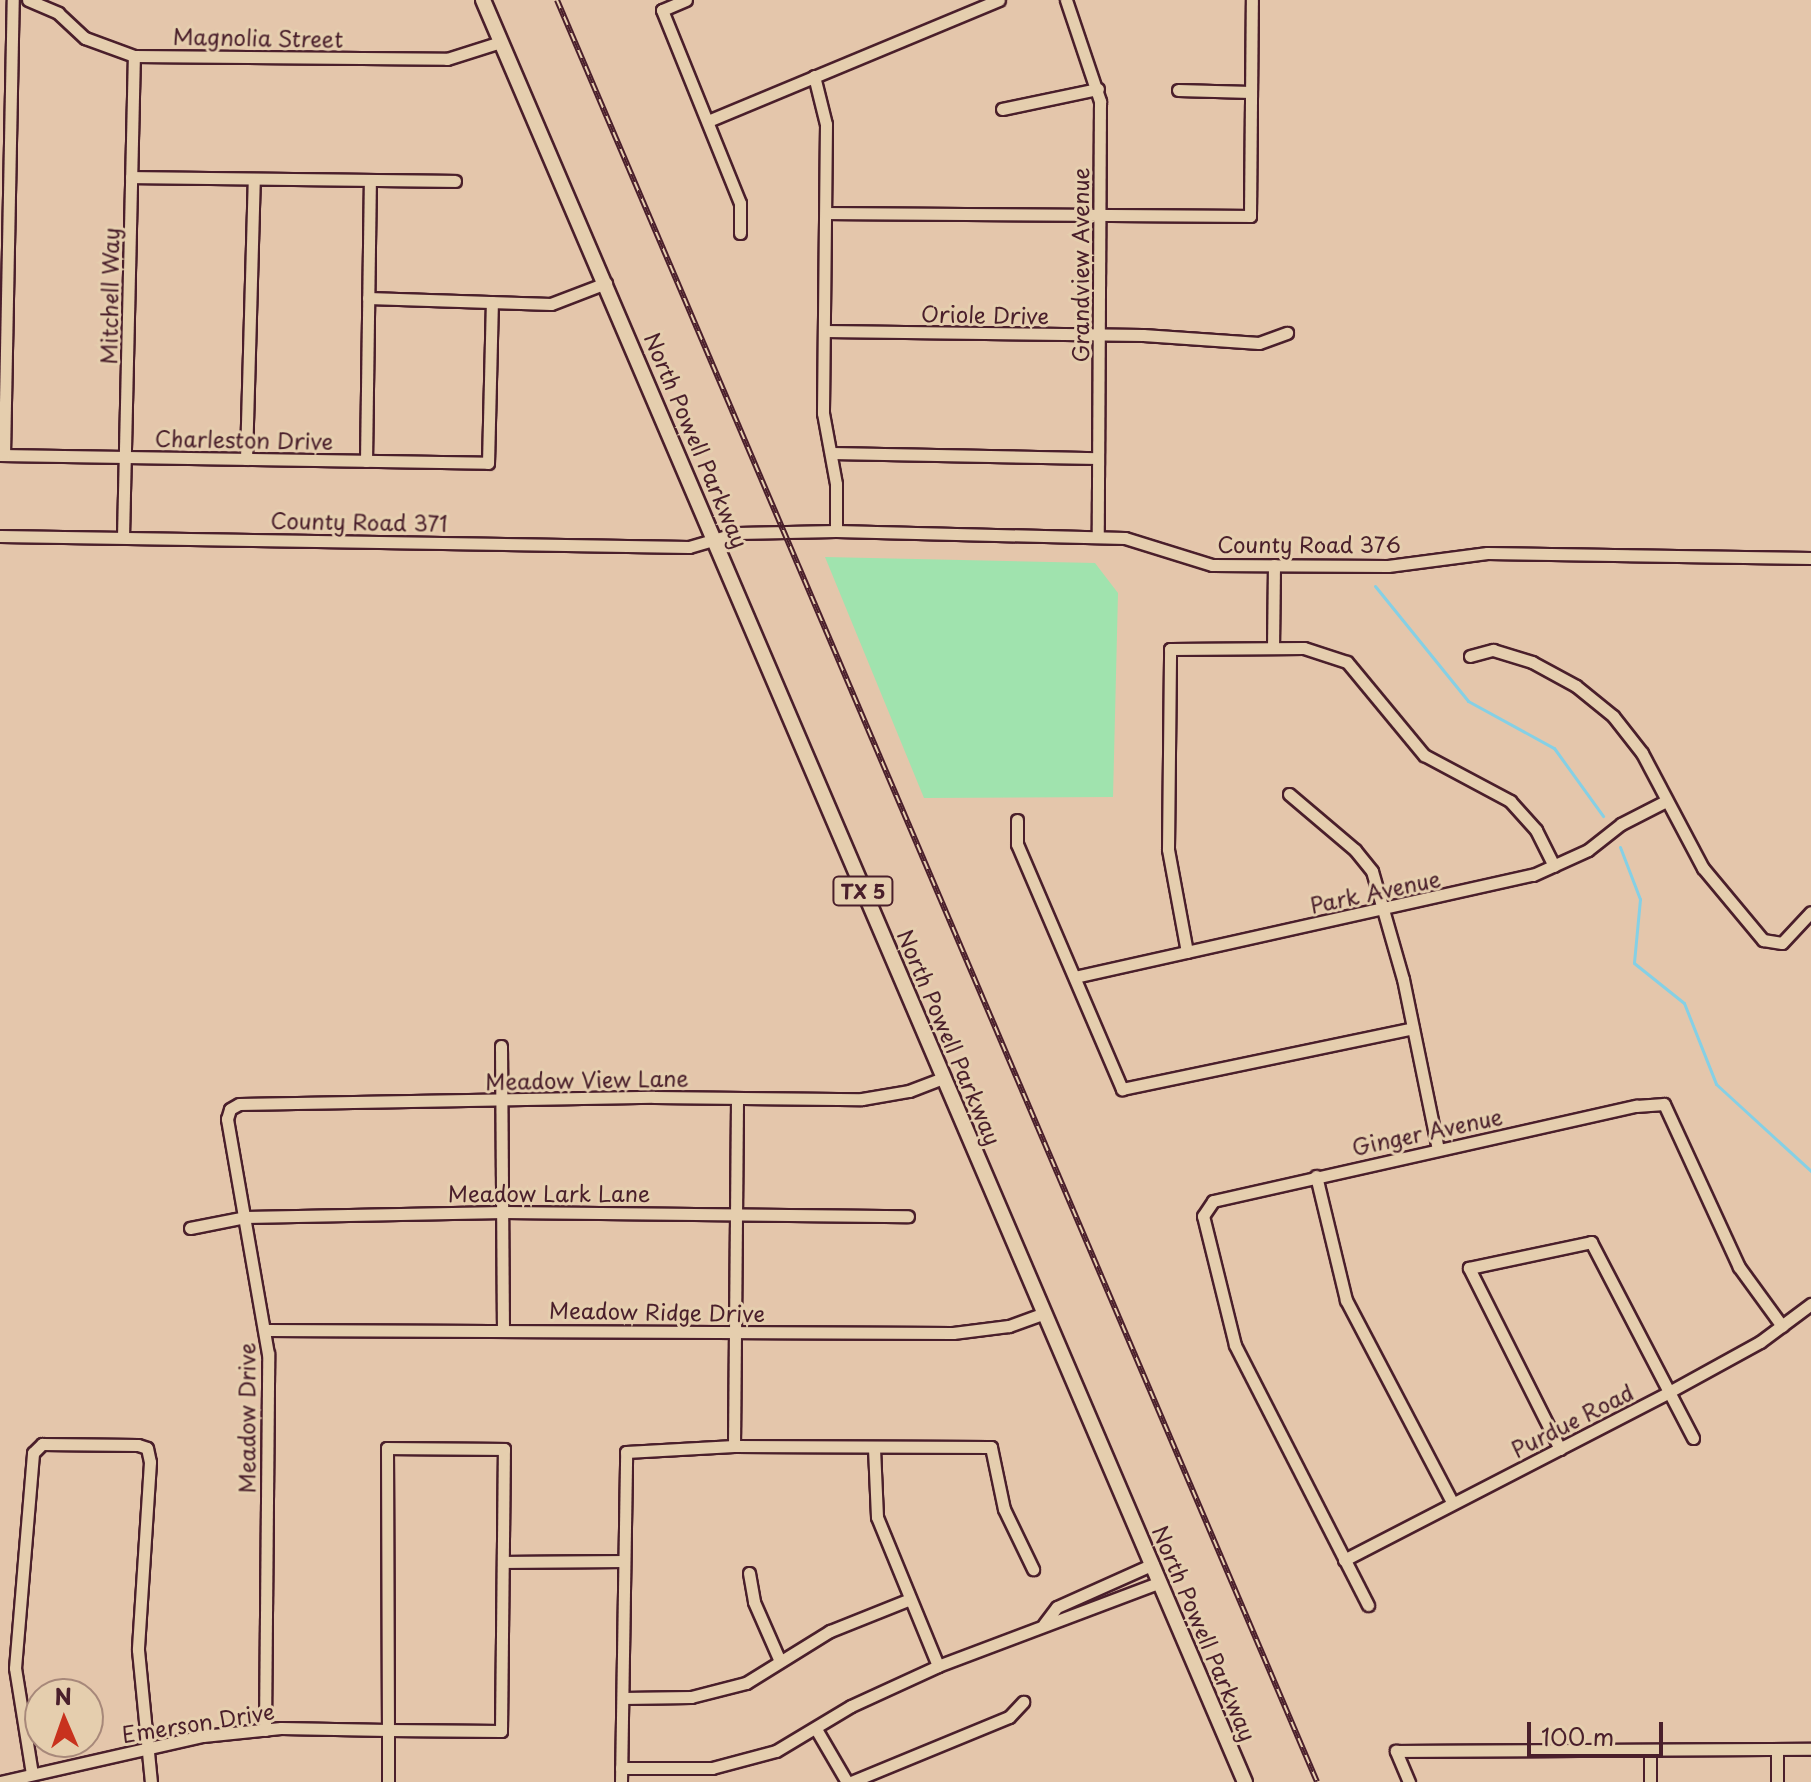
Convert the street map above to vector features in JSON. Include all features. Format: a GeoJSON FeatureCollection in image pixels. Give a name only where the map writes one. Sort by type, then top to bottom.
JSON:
{"type":"FeatureCollection","features":[{"type":"Feature","properties":{"kind":"main road","name":"North Powell Parkway"},"geometry":{"type":"LineString","coordinates":[[483,0],[1245,1782]]}},
{"type":"Feature","properties":{"kind":"street"},"geometry":{"type":"LineString","coordinates":[[2,455],[13,0]]}},
{"type":"Feature","properties":{"kind":"street","name":"Magnolia Street"},"geometry":{"type":"LineString","coordinates":[[28,0],[58,13],[85,38],[134,56],[447,59],[501,42]]}},
{"type":"Feature","properties":{"kind":"street"},"geometry":{"type":"LineString","coordinates":[[686,0],[662,10],[740,203],[740,233]]}},
{"type":"Feature","properties":{"kind":"street"},"geometry":{"type":"LineString","coordinates":[[708,121],[999,0]]}},
{"type":"Feature","properties":{"kind":"street","name":"Grandview Avenue"},"geometry":{"type":"LineString","coordinates":[[1066,0],[1098,89],[1101,216],[1098,537]]}},
{"type":"Feature","properties":{"kind":"street"},"geometry":{"type":"LineString","coordinates":[[826,213],[1250,216],[1252,0]]}},
{"type":"Feature","properties":{"kind":"street","name":"Mitchell Way"},"geometry":{"type":"LineString","coordinates":[[123,537],[134,56]]}},
{"type":"Feature","properties":{"kind":"street"},"geometry":{"type":"LineString","coordinates":[[814,76],[825,110],[823,413],[831,453],[836,531]]}},
{"type":"Feature","properties":{"kind":"street"},"geometry":{"type":"LineString","coordinates":[[1002,109],[1098,89]]}},
{"type":"Feature","properties":{"kind":"street"},"geometry":{"type":"LineString","coordinates":[[1178,90],[1251,92]]}},
{"type":"Feature","properties":{"kind":"street"},"geometry":{"type":"LineString","coordinates":[[131,177],[455,181]]}},
{"type":"Feature","properties":{"kind":"street"},"geometry":{"type":"LineString","coordinates":[[246,459],[254,179]]}},
{"type":"Feature","properties":{"kind":"street"},"geometry":{"type":"LineString","coordinates":[[366,461],[370,180]]}},
{"type":"Feature","properties":{"kind":"street"},"geometry":{"type":"LineString","coordinates":[[368,298],[551,304],[606,283]]}},
{"type":"Feature","properties":{"kind":"street","name":"Charleston Drive"},"geometry":{"type":"LineString","coordinates":[[2,455],[488,463],[492,302]]}},
{"type":"Feature","properties":{"kind":"street","name":"Oriole Drive"},"geometry":{"type":"LineString","coordinates":[[825,331],[1101,335],[1259,343],[1287,333]]}},
{"type":"Feature","properties":{"kind":"street"},"geometry":{"type":"LineString","coordinates":[[831,453],[1098,458]]}},
{"type":"Feature","properties":{"kind":"street","name":"County Road 376"},"geometry":{"type":"LineString","coordinates":[[716,542],[737,533],[836,531],[1125,538],[1212,565],[1388,566],[1501,553],[1811,558]]}},
{"type":"Feature","properties":{"kind":"street","name":"County Road 371"},"geometry":{"type":"LineString","coordinates":[[0,536],[689,547],[716,542]]}},
{"type":"Feature","properties":{"kind":"street"},"geometry":{"type":"LineString","coordinates":[[1273,648],[1274,565]]}},
{"type":"Feature","properties":{"kind":"street"},"geometry":{"type":"LineString","coordinates":[[1187,952],[1167,831],[1170,649],[1319,650],[1347,662],[1424,755],[1510,801],[1536,830],[1554,866]]}},
{"type":"Feature","properties":{"kind":"street"},"geometry":{"type":"LineString","coordinates":[[1470,656],[1493,650],[1510,654],[1587,693],[1629,734],[1721,893],[1772,945],[1782,943],[1811,912]]}},
{"type":"Feature","properties":{"kind":"street"},"geometry":{"type":"LineString","coordinates":[[1289,794],[1366,861],[1413,1028],[1438,1149]]}},
{"type":"Feature","properties":{"kind":"street","name":"Park Avenue"},"geometry":{"type":"LineString","coordinates":[[1075,977],[1511,882],[1554,866],[1666,801]]}},
{"type":"Feature","properties":{"kind":"street"},"geometry":{"type":"LineString","coordinates":[[1017,820],[1017,844],[1122,1089],[1413,1028]]}},
{"type":"Feature","properties":{"kind":"street"},"geometry":{"type":"LineString","coordinates":[[501,1046],[503,1329]]}},
{"type":"Feature","properties":{"kind":"street","name":"Meadow View Lane"},"geometry":{"type":"LineString","coordinates":[[230,1109],[239,1104],[874,1098],[943,1078]]}},
{"type":"Feature","properties":{"kind":"street"},"geometry":{"type":"LineString","coordinates":[[734,1446],[737,1098]]}},
{"type":"Feature","properties":{"kind":"street","name":"Ginger Avenue"},"geometry":{"type":"LineString","coordinates":[[1344,1560],[1235,1345],[1220,1297],[1205,1209],[1231,1194],[1636,1106],[1664,1104],[1739,1267],[1782,1326]]}},
{"type":"Feature","properties":{"kind":"street","name":"Meadow Drive"},"geometry":{"type":"LineString","coordinates":[[230,1109],[227,1119],[266,1330],[265,1730]]}},
{"type":"Feature","properties":{"kind":"street"},"geometry":{"type":"LineString","coordinates":[[1316,1176],[1346,1300],[1452,1502]]}},
{"type":"Feature","properties":{"kind":"street","name":"Meadow Lark Lane"},"geometry":{"type":"LineString","coordinates":[[190,1228],[245,1217],[504,1212],[908,1216]]}},
{"type":"Feature","properties":{"kind":"street"},"geometry":{"type":"LineString","coordinates":[[1560,1449],[1469,1268],[1591,1242],[1693,1438]]}},
{"type":"Feature","properties":{"kind":"street","name":"Purdue Road"},"geometry":{"type":"LineString","coordinates":[[1344,1560],[1669,1392],[1782,1326],[1811,1304]]}},
{"type":"Feature","properties":{"kind":"street","name":"Meadow Ridge Drive"},"geometry":{"type":"LineString","coordinates":[[266,1330],[969,1333],[1044,1313]]}},
{"type":"Feature","properties":{"kind":"street"},"geometry":{"type":"LineString","coordinates":[[32,1774],[15,1668],[37,1447],[147,1448],[148,1537],[138,1650],[151,1782]]}},
{"type":"Feature","properties":{"kind":"street"},"geometry":{"type":"LineString","coordinates":[[621,1782],[623,1454],[634,1448],[991,1447],[1004,1509],[1033,1569]]}},
{"type":"Feature","properties":{"kind":"street"},"geometry":{"type":"LineString","coordinates":[[388,1782],[387,1448],[504,1449],[503,1562],[621,1561]]}},
{"type":"Feature","properties":{"kind":"street"},"geometry":{"type":"LineString","coordinates":[[874,1448],[877,1517],[938,1666]]}},
{"type":"Feature","properties":{"kind":"street"},"geometry":{"type":"LineString","coordinates":[[1344,1560],[1368,1605]]}},
{"type":"Feature","properties":{"kind":"street","name":"Emerson Drive"},"geometry":{"type":"LineString","coordinates":[[0,1782],[148,1747],[265,1730],[501,1731],[503,1562]]}},
{"type":"Feature","properties":{"kind":"street"},"geometry":{"type":"LineString","coordinates":[[1044,1625],[1057,1607],[1153,1564]]}},
{"type":"Feature","properties":{"kind":"street"},"geometry":{"type":"LineString","coordinates":[[749,1573],[754,1602],[779,1659]]}},
{"type":"Feature","properties":{"kind":"street"},"geometry":{"type":"LineString","coordinates":[[621,1768],[741,1763],[816,1729],[851,1706],[938,1666],[1044,1625],[1081,1615],[1160,1582]]}},
{"type":"Feature","properties":{"kind":"street"},"geometry":{"type":"LineString","coordinates":[[623,1698],[718,1692],[746,1683],[779,1659],[864,1614],[910,1599]]}},
{"type":"Feature","properties":{"kind":"street"},"geometry":{"type":"LineString","coordinates":[[816,1729],[849,1782],[1009,1717],[1023,1702]]}},
{"type":"Feature","properties":{"kind":"street"},"geometry":{"type":"LineString","coordinates":[[1777,1749],[1777,1782]]}},
{"type":"Feature","properties":{"kind":"street"},"geometry":{"type":"LineString","coordinates":[[1409,1782],[1396,1751],[1811,1749]]}},
{"type":"Feature","properties":{"kind":"street"},"geometry":{"type":"LineString","coordinates":[[1650,1750],[1650,1782]]}},
{"type":"Feature","properties":{"kind":"green space"},"geometry":{"type":"Polygon","coordinates":[[[825,557],[1095,563],[1118,593],[1113,797],[924,798],[825,557]]]}},
{"type":"Feature","properties":{"kind":"waterway"},"geometry":{"type":"LineString","coordinates":[[1375,586],[1468,701],[1554,748],[1603,816]]}},
{"type":"Feature","properties":{"kind":"waterway"},"geometry":{"type":"LineString","coordinates":[[1620,847],[1640,899],[1634,963],[1684,1003],[1716,1084],[1811,1171]]}},
{"type":"Feature","properties":{"kind":"railway"},"geometry":{"type":"LineString","coordinates":[[557,0],[1317,1782]]}}]}
